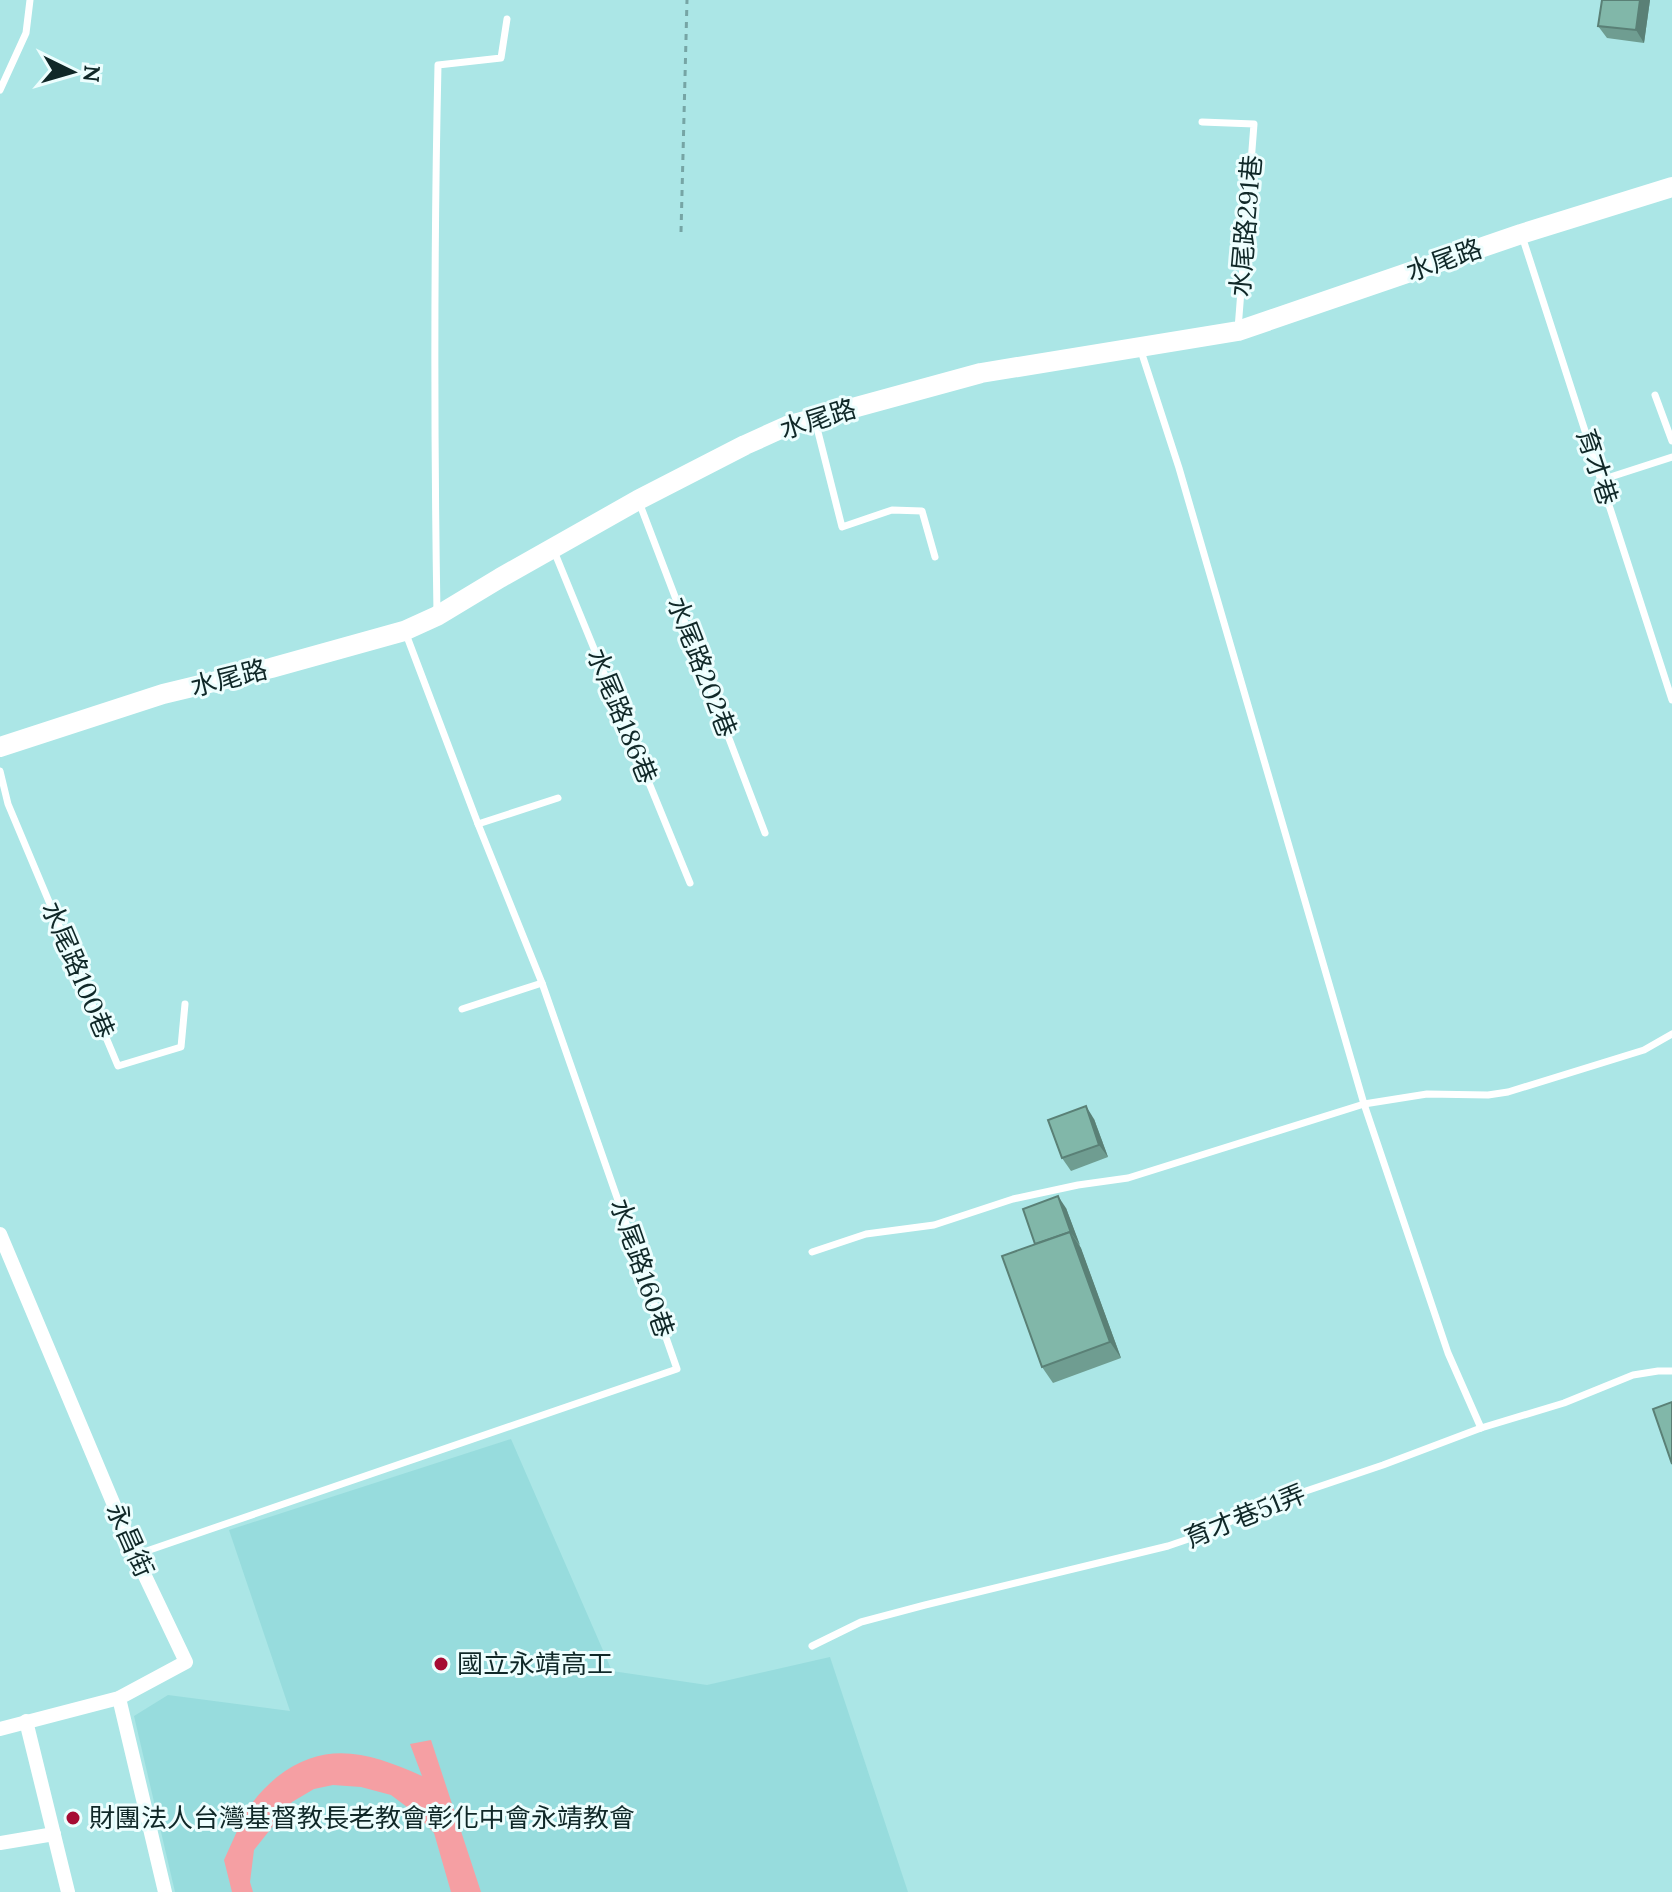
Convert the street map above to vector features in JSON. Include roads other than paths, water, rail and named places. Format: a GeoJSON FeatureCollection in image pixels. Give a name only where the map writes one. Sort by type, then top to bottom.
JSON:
{"type":"FeatureCollection","features":[{"type":"Feature","properties":{"kind":"street","name":"水尾路"},"geometry":{"type":"LineString","coordinates":[[0,747],[163,694],[404,631],[437,616],[638,500],[787,426],[981,373],[1238,331],[1521,234],[1672,187]]}},
{"type":"Feature","properties":{"kind":"street","name":"永昌街"},"geometry":{"type":"LineString","coordinates":[[0,1234],[135,1555],[186,1662],[119,1698],[0,1729]]}},
{"type":"Feature","properties":{"kind":"street"},"geometry":{"type":"LineString","coordinates":[[119,1698],[165,1892]]}},
{"type":"Feature","properties":{"kind":"street"},"geometry":{"type":"LineString","coordinates":[[26,1721],[68,1892]]}},
{"type":"Feature","properties":{"kind":"street"},"geometry":{"type":"LineString","coordinates":[[0,1843],[54,1834]]}},
{"type":"Feature","properties":{"kind":"lane"},"geometry":{"type":"LineString","coordinates":[[0,90],[26,33],[30,0]]}},
{"type":"Feature","properties":{"kind":"lane"},"geometry":{"type":"LineString","coordinates":[[437,616],[438,65],[501,58],[507,19]]}},
{"type":"Feature","properties":{"kind":"lane","name":"水尾路291巷"},"geometry":{"type":"LineString","coordinates":[[1202,122],[1254,124],[1238,331]]}},
{"type":"Feature","properties":{"kind":"lane","name":"育才巷"},"geometry":{"type":"LineString","coordinates":[[1521,234],[1672,700]]}},
{"type":"Feature","properties":{"kind":"lane"},"geometry":{"type":"LineString","coordinates":[[1140,349],[1179,468],[1364,1104],[1448,1353],[1481,1428]]}},
{"type":"Feature","properties":{"kind":"lane"},"geometry":{"type":"LineString","coordinates":[[1655,395],[1672,441]]}},
{"type":"Feature","properties":{"kind":"lane"},"geometry":{"type":"LineString","coordinates":[[815,418],[842,527],[892,510],[922,511],[935,557]]}},
{"type":"Feature","properties":{"kind":"lane"},"geometry":{"type":"LineString","coordinates":[[1601,480],[1672,457]]}},
{"type":"Feature","properties":{"kind":"lane","name":"水尾路202巷"},"geometry":{"type":"LineString","coordinates":[[638,500],[765,833]]}},
{"type":"Feature","properties":{"kind":"lane","name":"水尾路186巷"},"geometry":{"type":"LineString","coordinates":[[554,549],[690,883]]}},
{"type":"Feature","properties":{"kind":"lane","name":"水尾路160巷"},"geometry":{"type":"LineString","coordinates":[[135,1555],[677,1369],[542,983],[404,631]]}},
{"type":"Feature","properties":{"kind":"lane","name":"水尾路100巷"},"geometry":{"type":"LineString","coordinates":[[0,771],[8,804],[118,1066],[181,1047],[185,1004]]}},
{"type":"Feature","properties":{"kind":"lane"},"geometry":{"type":"LineString","coordinates":[[478,824],[558,798]]}},
{"type":"Feature","properties":{"kind":"lane"},"geometry":{"type":"LineString","coordinates":[[462,1009],[542,983]]}},
{"type":"Feature","properties":{"kind":"lane"},"geometry":{"type":"LineString","coordinates":[[812,1252],[866,1234],[934,1225],[1013,1199],[1128,1178],[1364,1104],[1427,1094],[1488,1095],[1508,1092],[1644,1050],[1672,1034]]}},
{"type":"Feature","properties":{"kind":"lane","name":"育才巷51弄"},"geometry":{"type":"LineString","coordinates":[[812,1646],[861,1622],[1168,1546],[1287,1498],[1481,1428],[1564,1403],[1633,1375],[1672,1371]]}},
{"type":"Feature","properties":{"kind":"place","name":"國立永靖高工"},"geometry":{"type":"Point","coordinates":[441,1664]}},
{"type":"Feature","properties":{"kind":"place","name":"財團法人台灣基督教長老教會彰化中會永靖教會"},"geometry":{"type":"Point","coordinates":[73,1818]}}]}
